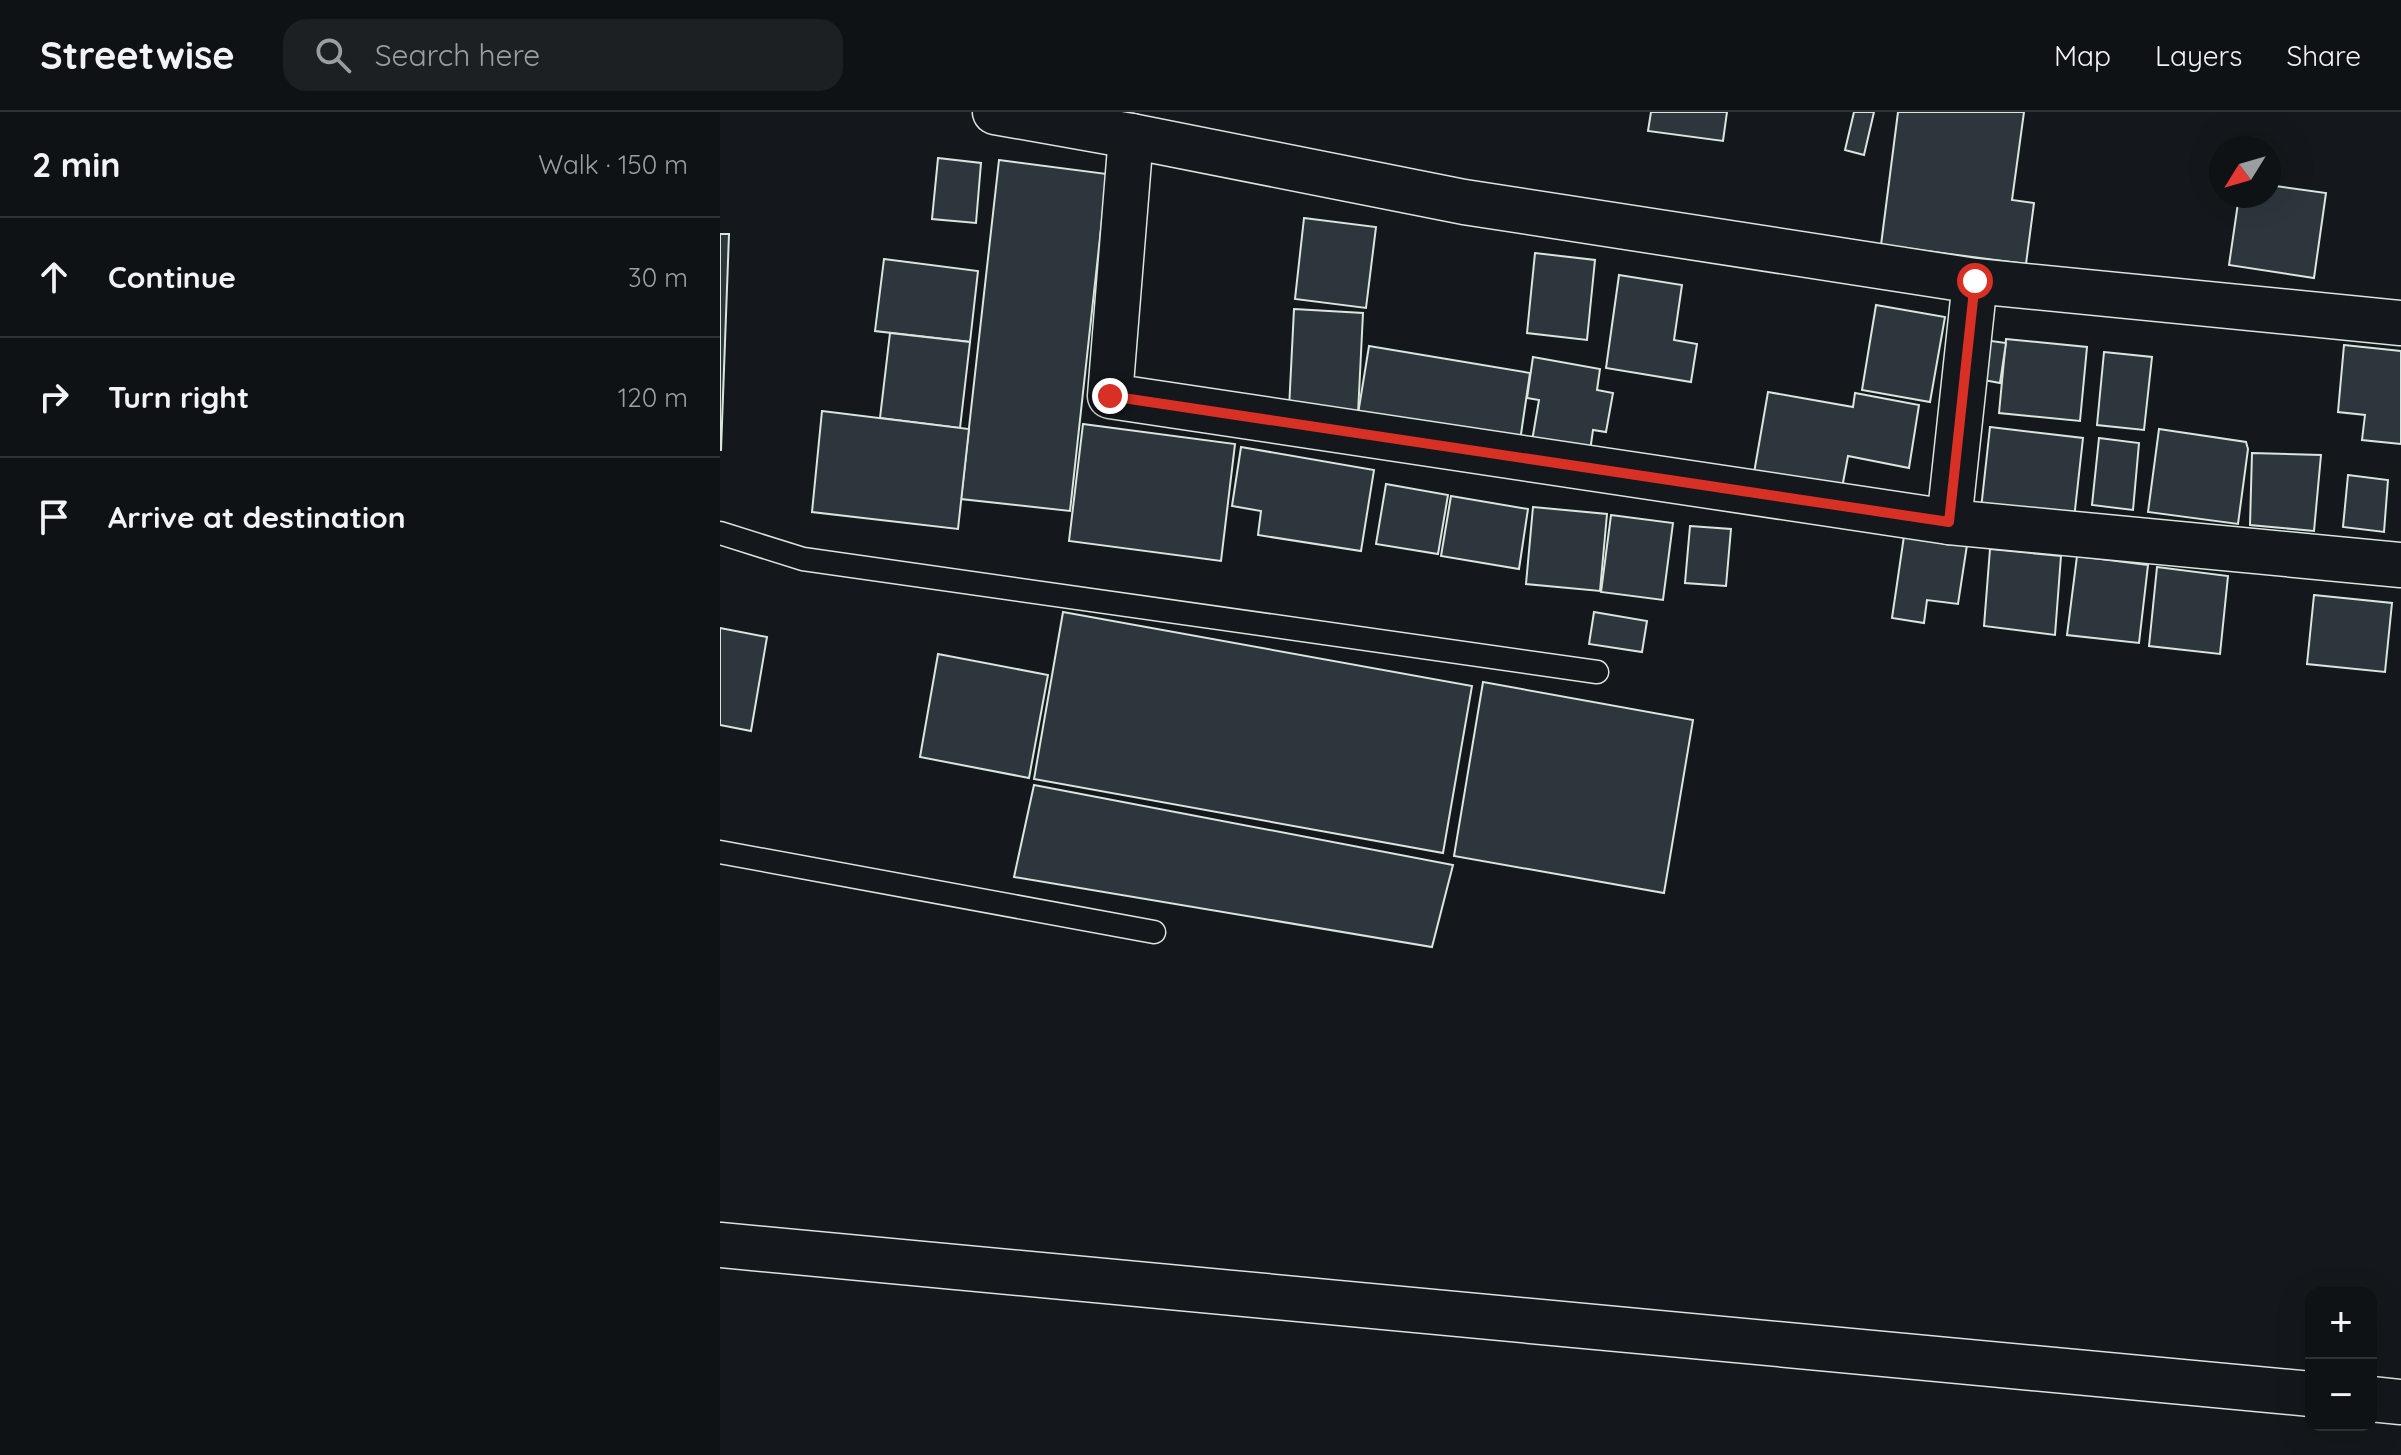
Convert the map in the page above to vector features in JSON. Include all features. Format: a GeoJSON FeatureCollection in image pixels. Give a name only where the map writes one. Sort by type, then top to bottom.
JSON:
{"type":"FeatureCollection","features":[{"type":"Feature","properties":{"kind":"street"},"geometry":{"type":"LineString","coordinates":[[995,112],[1464,202],[1975,281],[2401,323]]}},
{"type":"Feature","properties":{"kind":"street"},"geometry":{"type":"LineString","coordinates":[[1131,136],[1110,396],[1949,522],[2401,565]]}},
{"type":"Feature","properties":{"kind":"street"},"geometry":{"type":"LineString","coordinates":[[1949,522],[1975,281]]}},
{"type":"Feature","properties":{"kind":"street"},"geometry":{"type":"LineString","coordinates":[[720,1245],[2305,1393]]}},
{"type":"Feature","properties":{"kind":"street"},"geometry":{"type":"LineString","coordinates":[[2377,1400],[2401,1402]]}},
{"type":"Feature","properties":{"kind":"lane"},"geometry":{"type":"LineString","coordinates":[[720,533],[803,559],[1597,672]]}},
{"type":"Feature","properties":{"kind":"lane"},"geometry":{"type":"LineString","coordinates":[[720,852],[1154,932]]}},
{"type":"Feature","properties":{"kind":"building"},"geometry":{"type":"Polygon","coordinates":[[[1651,112],[1727,112],[1723,141],[1648,131],[1651,112]]]}},
{"type":"Feature","properties":{"kind":"building"},"geometry":{"type":"Polygon","coordinates":[[[1854,112],[1874,112],[1864,155],[1845,150],[1854,112]]]}},
{"type":"Feature","properties":{"kind":"building"},"geometry":{"type":"Polygon","coordinates":[[[1898,112],[2024,112],[2012,200],[2034,203],[2026,264],[1881,245],[1898,112]]]}},
{"type":"Feature","properties":{"kind":"building"},"geometry":{"type":"Polygon","coordinates":[[[938,158],[981,163],[976,223],[932,219],[938,158]]]}},
{"type":"Feature","properties":{"kind":"building"},"geometry":{"type":"Polygon","coordinates":[[[999,160],[1107,174],[1070,511],[961,499],[999,160]]]}},
{"type":"Feature","properties":{"kind":"building"},"geometry":{"type":"Polygon","coordinates":[[[2281,187],[2326,193],[2314,278],[2229,265],[2237,208],[2281,208],[2281,187]]]}},
{"type":"Feature","properties":{"kind":"building"},"geometry":{"type":"Polygon","coordinates":[[[1304,218],[1376,227],[1366,308],[1295,299],[1304,218]]]}},
{"type":"Feature","properties":{"kind":"building"},"geometry":{"type":"Polygon","coordinates":[[[720,234],[729,234],[721,450],[720,450],[720,234]]]}},
{"type":"Feature","properties":{"kind":"building"},"geometry":{"type":"Polygon","coordinates":[[[1535,253],[1595,260],[1587,340],[1527,333],[1535,253]]]}},
{"type":"Feature","properties":{"kind":"building"},"geometry":{"type":"Polygon","coordinates":[[[884,259],[978,271],[970,342],[875,331],[884,259]]]}},
{"type":"Feature","properties":{"kind":"building"},"geometry":{"type":"Polygon","coordinates":[[[1619,275],[1682,285],[1674,340],[1697,344],[1691,382],[1606,368],[1619,275]]]}},
{"type":"Feature","properties":{"kind":"building"},"geometry":{"type":"Polygon","coordinates":[[[1876,305],[1945,317],[1930,402],[1862,390],[1876,305]]]}},
{"type":"Feature","properties":{"kind":"building"},"geometry":{"type":"Polygon","coordinates":[[[1294,309],[1363,313],[1358,414],[1289,409],[1294,309]]]}},
{"type":"Feature","properties":{"kind":"building"},"geometry":{"type":"Polygon","coordinates":[[[890,333],[970,342],[960,428],[880,418],[890,333]]]}},
{"type":"Feature","properties":{"kind":"building"},"geometry":{"type":"Polygon","coordinates":[[[2006,339],[2087,347],[2080,421],[1999,413],[2006,339]]]}},
{"type":"Feature","properties":{"kind":"building"},"geometry":{"type":"Polygon","coordinates":[[[1984,340],[2006,343],[2000,383],[1978,379],[1984,340]]]}},
{"type":"Feature","properties":{"kind":"building"},"geometry":{"type":"Polygon","coordinates":[[[2344,345],[2401,351],[2401,444],[2362,440],[2365,415],[2338,412],[2344,345]]]}},
{"type":"Feature","properties":{"kind":"building"},"geometry":{"type":"Polygon","coordinates":[[[1369,346],[1530,373],[1520,441],[1358,414],[1369,346]]]}},
{"type":"Feature","properties":{"kind":"building"},"geometry":{"type":"Polygon","coordinates":[[[2104,352],[2152,357],[2144,430],[2097,425],[2104,352]]]}},
{"type":"Feature","properties":{"kind":"building"},"geometry":{"type":"Polygon","coordinates":[[[1533,357],[1600,369],[1597,390],[1613,393],[1606,432],[1593,430],[1590,451],[1532,441],[1539,400],[1527,398],[1533,357]]]}},
{"type":"Feature","properties":{"kind":"building"},"geometry":{"type":"Polygon","coordinates":[[[1768,392],[1853,407],[1855,393],[1919,405],[1909,468],[1848,456],[1842,488],[1754,473],[1768,392]]]}},
{"type":"Feature","properties":{"kind":"building"},"geometry":{"type":"Polygon","coordinates":[[[822,411],[969,429],[958,529],[812,512],[822,411]]]}},
{"type":"Feature","properties":{"kind":"building"},"geometry":{"type":"Polygon","coordinates":[[[1083,424],[1235,444],[1221,561],[1069,541],[1083,424]]]}},
{"type":"Feature","properties":{"kind":"building"},"geometry":{"type":"Polygon","coordinates":[[[1990,427],[2083,438],[2074,519],[1981,509],[1990,427]]]}},
{"type":"Feature","properties":{"kind":"building"},"geometry":{"type":"Polygon","coordinates":[[[2159,429],[2246,442],[2248,449],[2238,524],[2148,512],[2159,429]]]}},
{"type":"Feature","properties":{"kind":"building"},"geometry":{"type":"Polygon","coordinates":[[[2099,438],[2139,443],[2133,510],[2092,505],[2099,438]]]}},
{"type":"Feature","properties":{"kind":"building"},"geometry":{"type":"Polygon","coordinates":[[[1241,447],[1374,470],[1361,551],[1258,535],[1261,511],[1232,506],[1241,447]]]}},
{"type":"Feature","properties":{"kind":"building"},"geometry":{"type":"Polygon","coordinates":[[[2252,453],[2321,455],[2314,531],[2250,525],[2252,453]]]}},
{"type":"Feature","properties":{"kind":"building"},"geometry":{"type":"Polygon","coordinates":[[[2348,475],[2388,480],[2384,532],[2343,527],[2348,475]]]}},
{"type":"Feature","properties":{"kind":"building"},"geometry":{"type":"Polygon","coordinates":[[[1386,484],[1448,495],[1438,554],[1376,544],[1386,484]]]}},
{"type":"Feature","properties":{"kind":"building"},"geometry":{"type":"Polygon","coordinates":[[[1451,496],[1528,509],[1519,569],[1441,556],[1451,496]]]}},
{"type":"Feature","properties":{"kind":"building"},"geometry":{"type":"Polygon","coordinates":[[[1533,507],[1607,514],[1600,591],[1526,584],[1533,507]]]}},
{"type":"Feature","properties":{"kind":"building"},"geometry":{"type":"Polygon","coordinates":[[[1611,515],[1673,523],[1663,600],[1601,592],[1611,515]]]}},
{"type":"Feature","properties":{"kind":"building"},"geometry":{"type":"Polygon","coordinates":[[[1690,526],[1731,529],[1726,586],[1685,583],[1690,526]]]}},
{"type":"Feature","properties":{"kind":"building"},"geometry":{"type":"Polygon","coordinates":[[[1904,536],[1967,545],[1958,604],[1927,600],[1924,623],[1892,618],[1904,536]]]}},
{"type":"Feature","properties":{"kind":"building"},"geometry":{"type":"Polygon","coordinates":[[[1990,549],[2061,556],[2055,635],[1984,626],[1990,549]]]}},
{"type":"Feature","properties":{"kind":"building"},"geometry":{"type":"Polygon","coordinates":[[[2077,556],[2148,565],[2139,643],[2067,635],[2077,556]]]}},
{"type":"Feature","properties":{"kind":"building"},"geometry":{"type":"Polygon","coordinates":[[[2157,567],[2228,576],[2220,654],[2149,646],[2157,567]]]}},
{"type":"Feature","properties":{"kind":"building"},"geometry":{"type":"Polygon","coordinates":[[[2314,595],[2392,603],[2385,672],[2307,664],[2314,595]]]}},
{"type":"Feature","properties":{"kind":"building"},"geometry":{"type":"Polygon","coordinates":[[[1063,612],[1472,686],[1443,853],[1034,779],[1063,612]]]}},
{"type":"Feature","properties":{"kind":"building"},"geometry":{"type":"Polygon","coordinates":[[[1594,612],[1647,621],[1642,652],[1589,644],[1594,612]]]}},
{"type":"Feature","properties":{"kind":"building"},"geometry":{"type":"Polygon","coordinates":[[[720,628],[767,637],[751,731],[720,725],[720,628]]]}},
{"type":"Feature","properties":{"kind":"building"},"geometry":{"type":"Polygon","coordinates":[[[938,654],[1048,675],[1029,778],[920,757],[938,654]]]}},
{"type":"Feature","properties":{"kind":"building"},"geometry":{"type":"Polygon","coordinates":[[[1483,682],[1693,720],[1664,893],[1454,856],[1483,682]]]}},
{"type":"Feature","properties":{"kind":"building"},"geometry":{"type":"Polygon","coordinates":[[[1034,785],[1453,865],[1432,947],[1014,877],[1034,785]]]}},
{"type":"Feature","properties":{"kind":"route"},"geometry":{"type":"LineString","coordinates":[[1110,396],[1949,522],[1975,281]]}}]}
